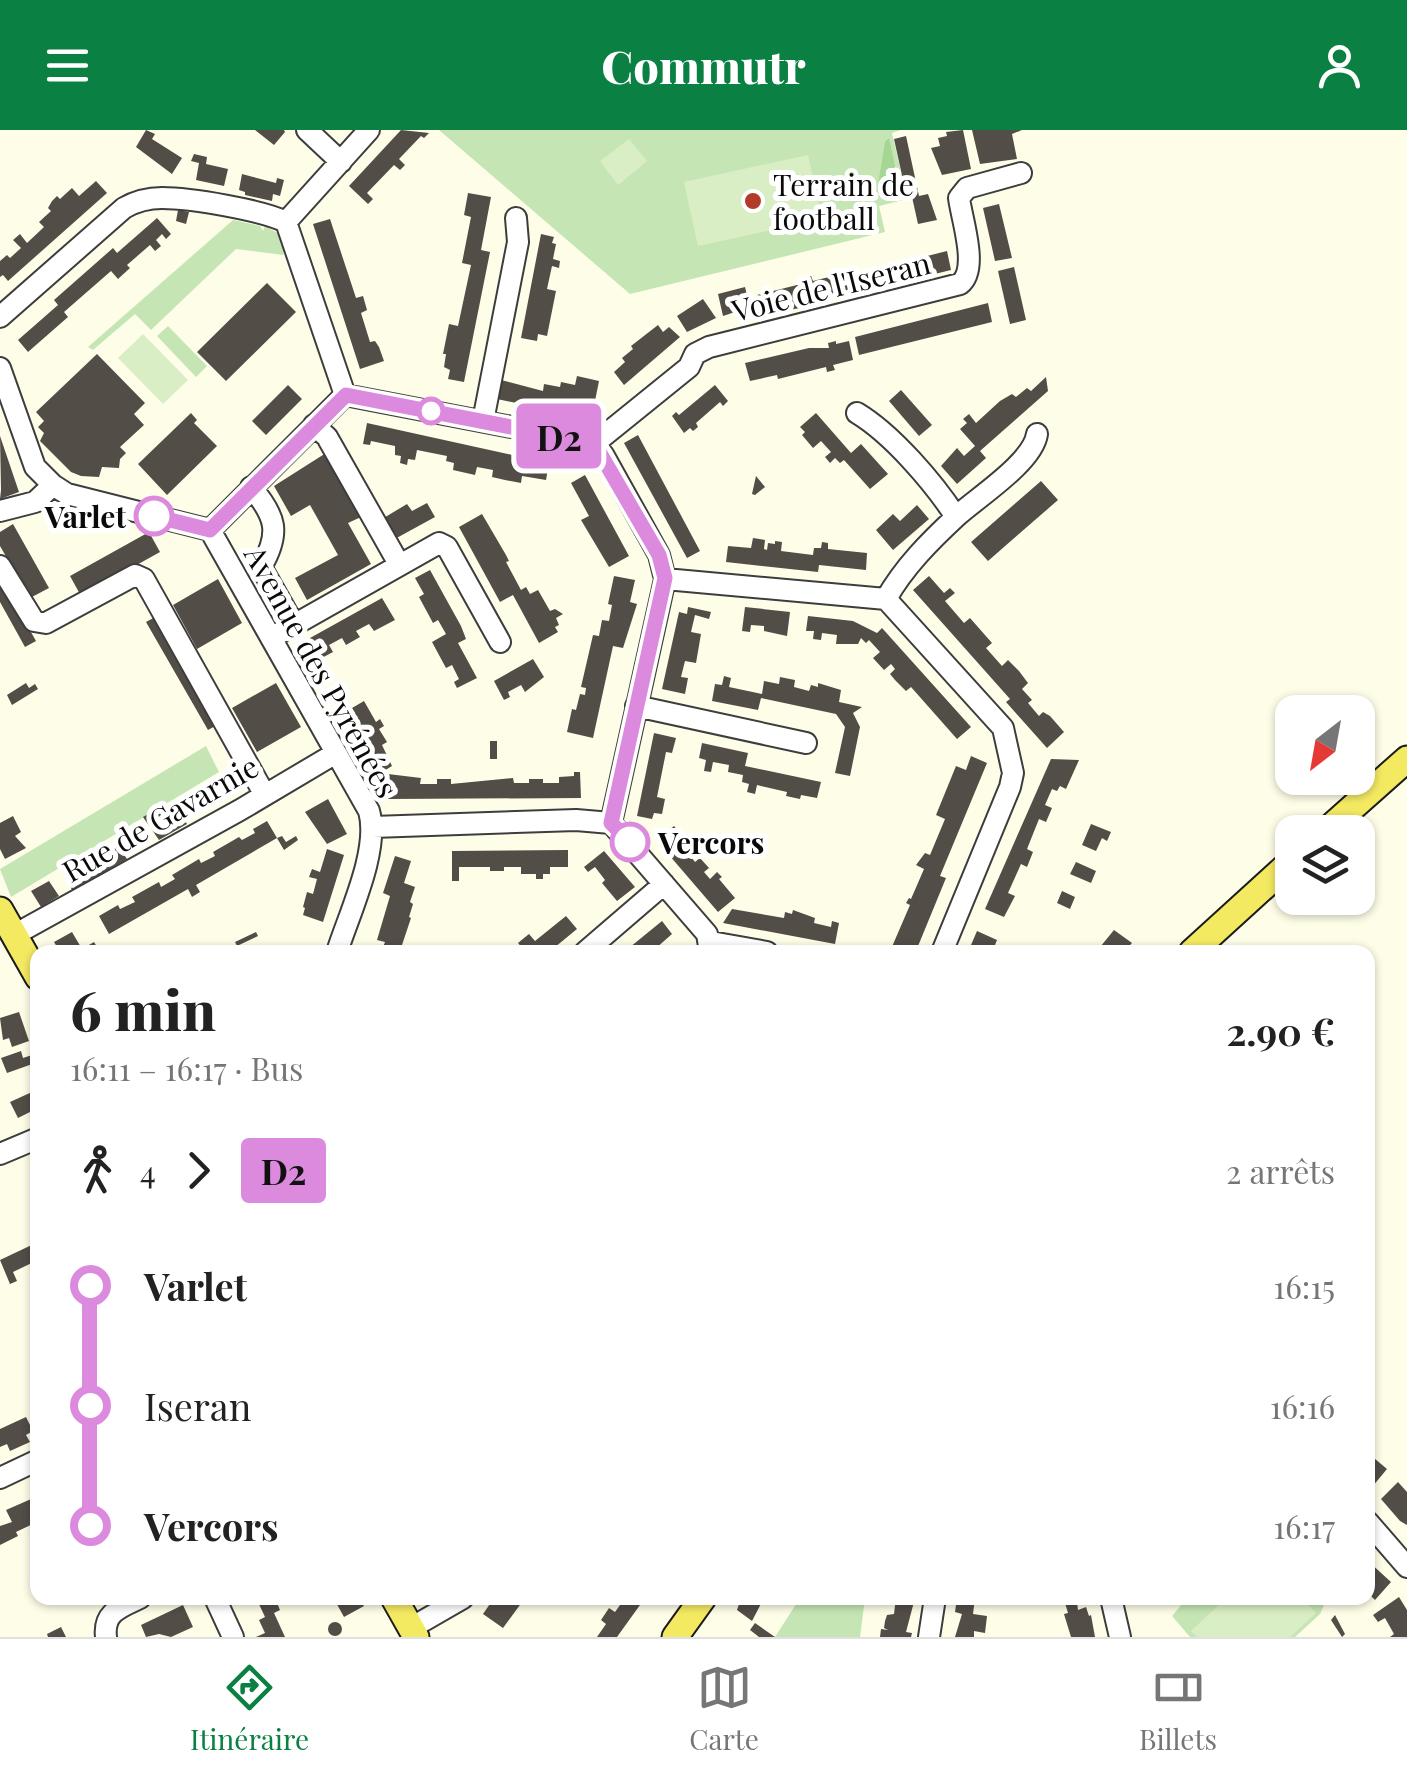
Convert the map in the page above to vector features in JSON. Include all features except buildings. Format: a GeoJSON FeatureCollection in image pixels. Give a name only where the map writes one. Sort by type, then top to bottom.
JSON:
{"type":"FeatureCollection","features":[{"type":"Feature","properties":{"kind":"main road"},"geometry":{"type":"LineString","coordinates":[[1344,815],[1407,759]]}},
{"type":"Feature","properties":{"kind":"main road"},"geometry":{"type":"LineString","coordinates":[[1200,945],[1275,876]]}},
{"type":"Feature","properties":{"kind":"main road"},"geometry":{"type":"LineString","coordinates":[[0,910],[30,962]]}},
{"type":"Feature","properties":{"kind":"main road"},"geometry":{"type":"LineString","coordinates":[[398,1605],[414,1633]]}},
{"type":"Feature","properties":{"kind":"main road"},"geometry":{"type":"LineString","coordinates":[[676,1637],[698,1605]]}},
{"type":"Feature","properties":{"kind":"street"},"geometry":{"type":"LineString","coordinates":[[307,130],[341,162]]}},
{"type":"Feature","properties":{"kind":"street"},"geometry":{"type":"LineString","coordinates":[[286,222],[369,130]]}},
{"type":"Feature","properties":{"kind":"street","name":"Voie de l'Iseran"},"geometry":{"type":"LineString","coordinates":[[594,443],[689,367],[695,354],[709,347],[960,284],[967,279],[970,263],[960,198],[967,188],[1021,173]]}},
{"type":"Feature","properties":{"kind":"street"},"geometry":{"type":"LineString","coordinates":[[0,317],[137,200],[183,200],[286,222]]}},
{"type":"Feature","properties":{"kind":"street"},"geometry":{"type":"LineString","coordinates":[[483,420],[518,242],[516,218]]}},
{"type":"Feature","properties":{"kind":"street"},"geometry":{"type":"LineString","coordinates":[[286,222],[346,395]]}},
{"type":"Feature","properties":{"kind":"street"},"geometry":{"type":"LineString","coordinates":[[0,368],[36,467],[53,485],[35,502],[0,511]]}},
{"type":"Feature","properties":{"kind":"street"},"geometry":{"type":"LineString","coordinates":[[346,395],[594,443],[659,555],[665,578],[611,823]]}},
{"type":"Feature","properties":{"kind":"street"},"geometry":{"type":"LineString","coordinates":[[210,530],[346,395]]}},
{"type":"Feature","properties":{"kind":"street"},"geometry":{"type":"LineString","coordinates":[[857,414],[872,422],[931,484],[956,517]]}},
{"type":"Feature","properties":{"kind":"street"},"geometry":{"type":"LineString","coordinates":[[314,424],[327,437],[398,564]]}},
{"type":"Feature","properties":{"kind":"street"},"geometry":{"type":"LineString","coordinates":[[886,599],[900,574],[956,517],[1026,456],[1037,434]]}},
{"type":"Feature","properties":{"kind":"street"},"geometry":{"type":"LineString","coordinates":[[254,484],[271,515],[275,532],[262,567],[294,624]]}},
{"type":"Feature","properties":{"kind":"street","name":"Avenue des Pyrénées"},"geometry":{"type":"LineString","coordinates":[[53,485],[82,498],[210,530],[336,753],[373,827],[369,853],[338,945]]}},
{"type":"Feature","properties":{"kind":"street"},"geometry":{"type":"LineString","coordinates":[[271,638],[439,544],[447,547],[500,642]]}},
{"type":"Feature","properties":{"kind":"street"},"geometry":{"type":"LineString","coordinates":[[0,566],[34,621],[46,623],[136,575],[144,578],[260,788],[267,792]]}},
{"type":"Feature","properties":{"kind":"street"},"geometry":{"type":"LineString","coordinates":[[665,578],[886,599],[1002,728],[1013,772],[1010,787],[945,945]]}},
{"type":"Feature","properties":{"kind":"street"},"geometry":{"type":"LineString","coordinates":[[636,706],[806,743]]}},
{"type":"Feature","properties":{"kind":"street","name":"Rue de Gavarnie"},"geometry":{"type":"LineString","coordinates":[[14,934],[336,753]]}},
{"type":"Feature","properties":{"kind":"street"},"geometry":{"type":"LineString","coordinates":[[373,827],[576,820],[611,823],[664,884],[709,945]]}},
{"type":"Feature","properties":{"kind":"street"},"geometry":{"type":"LineString","coordinates":[[593,945],[664,884]]}},
{"type":"Feature","properties":{"kind":"street"},"geometry":{"type":"LineString","coordinates":[[0,1154],[30,1141]]}},
{"type":"Feature","properties":{"kind":"street"},"geometry":{"type":"LineString","coordinates":[[0,1478],[30,1464]]}},
{"type":"Feature","properties":{"kind":"street"},"geometry":{"type":"LineString","coordinates":[[1375,1530],[1407,1567]]}},
{"type":"Feature","properties":{"kind":"street"},"geometry":{"type":"LineString","coordinates":[[106,1637],[105,1625],[111,1612],[126,1605]]}},
{"type":"Feature","properties":{"kind":"street"},"geometry":{"type":"LineString","coordinates":[[217,1605],[233,1637]]}},
{"type":"Feature","properties":{"kind":"street"},"geometry":{"type":"LineString","coordinates":[[414,1633],[453,1605]]}},
{"type":"Feature","properties":{"kind":"street"},"geometry":{"type":"LineString","coordinates":[[929,1637],[934,1605]]}},
{"type":"Feature","properties":{"kind":"street"},"geometry":{"type":"LineString","coordinates":[[1113,1605],[1120,1637]]}},
{"type":"Feature","properties":{"kind":"green space"},"geometry":{"type":"Polygon","coordinates":[[[439,130],[901,130],[892,133],[907,199],[879,206],[885,232],[630,294],[439,130]]]}},
{"type":"Feature","properties":{"kind":"green space"},"geometry":{"type":"Polygon","coordinates":[[[889,138],[901,194],[876,197],[885,142],[889,138]]]}},
{"type":"Feature","properties":{"kind":"green space"},"geometry":{"type":"Polygon","coordinates":[[[629,139],[647,161],[618,185],[600,161],[629,139]]]}},
{"type":"Feature","properties":{"kind":"green space","name":"Terrain de football"},"geometry":{"type":"Polygon","coordinates":[[[808,155],[822,219],[698,246],[684,182],[808,155]]]}},
{"type":"Feature","properties":{"kind":"green space"},"geometry":{"type":"Polygon","coordinates":[[[233,220],[260,226],[263,231],[265,226],[281,235],[286,244],[283,255],[236,249],[151,330],[135,314],[93,350],[88,347],[233,220]]]}},
{"type":"Feature","properties":{"kind":"green space"},"geometry":{"type":"Polygon","coordinates":[[[168,326],[207,366],[196,377],[157,336],[168,326]]]}},
{"type":"Feature","properties":{"kind":"green space"},"geometry":{"type":"Polygon","coordinates":[[[143,334],[188,380],[163,404],[118,358],[143,334]]]}},
{"type":"Feature","properties":{"kind":"green space"},"geometry":{"type":"Polygon","coordinates":[[[206,746],[219,772],[11,897],[0,869],[206,746]]]}},
{"type":"Feature","properties":{"kind":"green space"},"geometry":{"type":"Polygon","coordinates":[[[796,1605],[864,1605],[860,1637],[775,1637],[796,1605]]]}},
{"type":"Feature","properties":{"kind":"green space"},"geometry":{"type":"Polygon","coordinates":[[[1181,1605],[1324,1605],[1320,1614],[1295,1637],[1190,1637],[1172,1616],[1181,1605]]]}},
{"type":"Feature","properties":{"kind":"green space"},"geometry":{"type":"Polygon","coordinates":[[[1219,1605],[1308,1605],[1316,1613],[1290,1637],[1197,1637],[1191,1631],[1219,1605]]]}},
{"type":"Feature","properties":{"kind":"bus line","name":"D2"},"geometry":{"type":"LineString","coordinates":[[154,516],[210,530],[346,395],[594,443],[659,555],[665,578],[611,823],[630,842]]}},
{"type":"Feature","properties":{"kind":"place","name":"Terrain de football"},"geometry":{"type":"Point","coordinates":[753,201]}},
{"type":"Feature","properties":{"kind":"place","name":"Varlet"},"geometry":{"type":"Point","coordinates":[154,516]}},
{"type":"Feature","properties":{"kind":"place","name":"Vercors"},"geometry":{"type":"Point","coordinates":[630,842]}}]}
